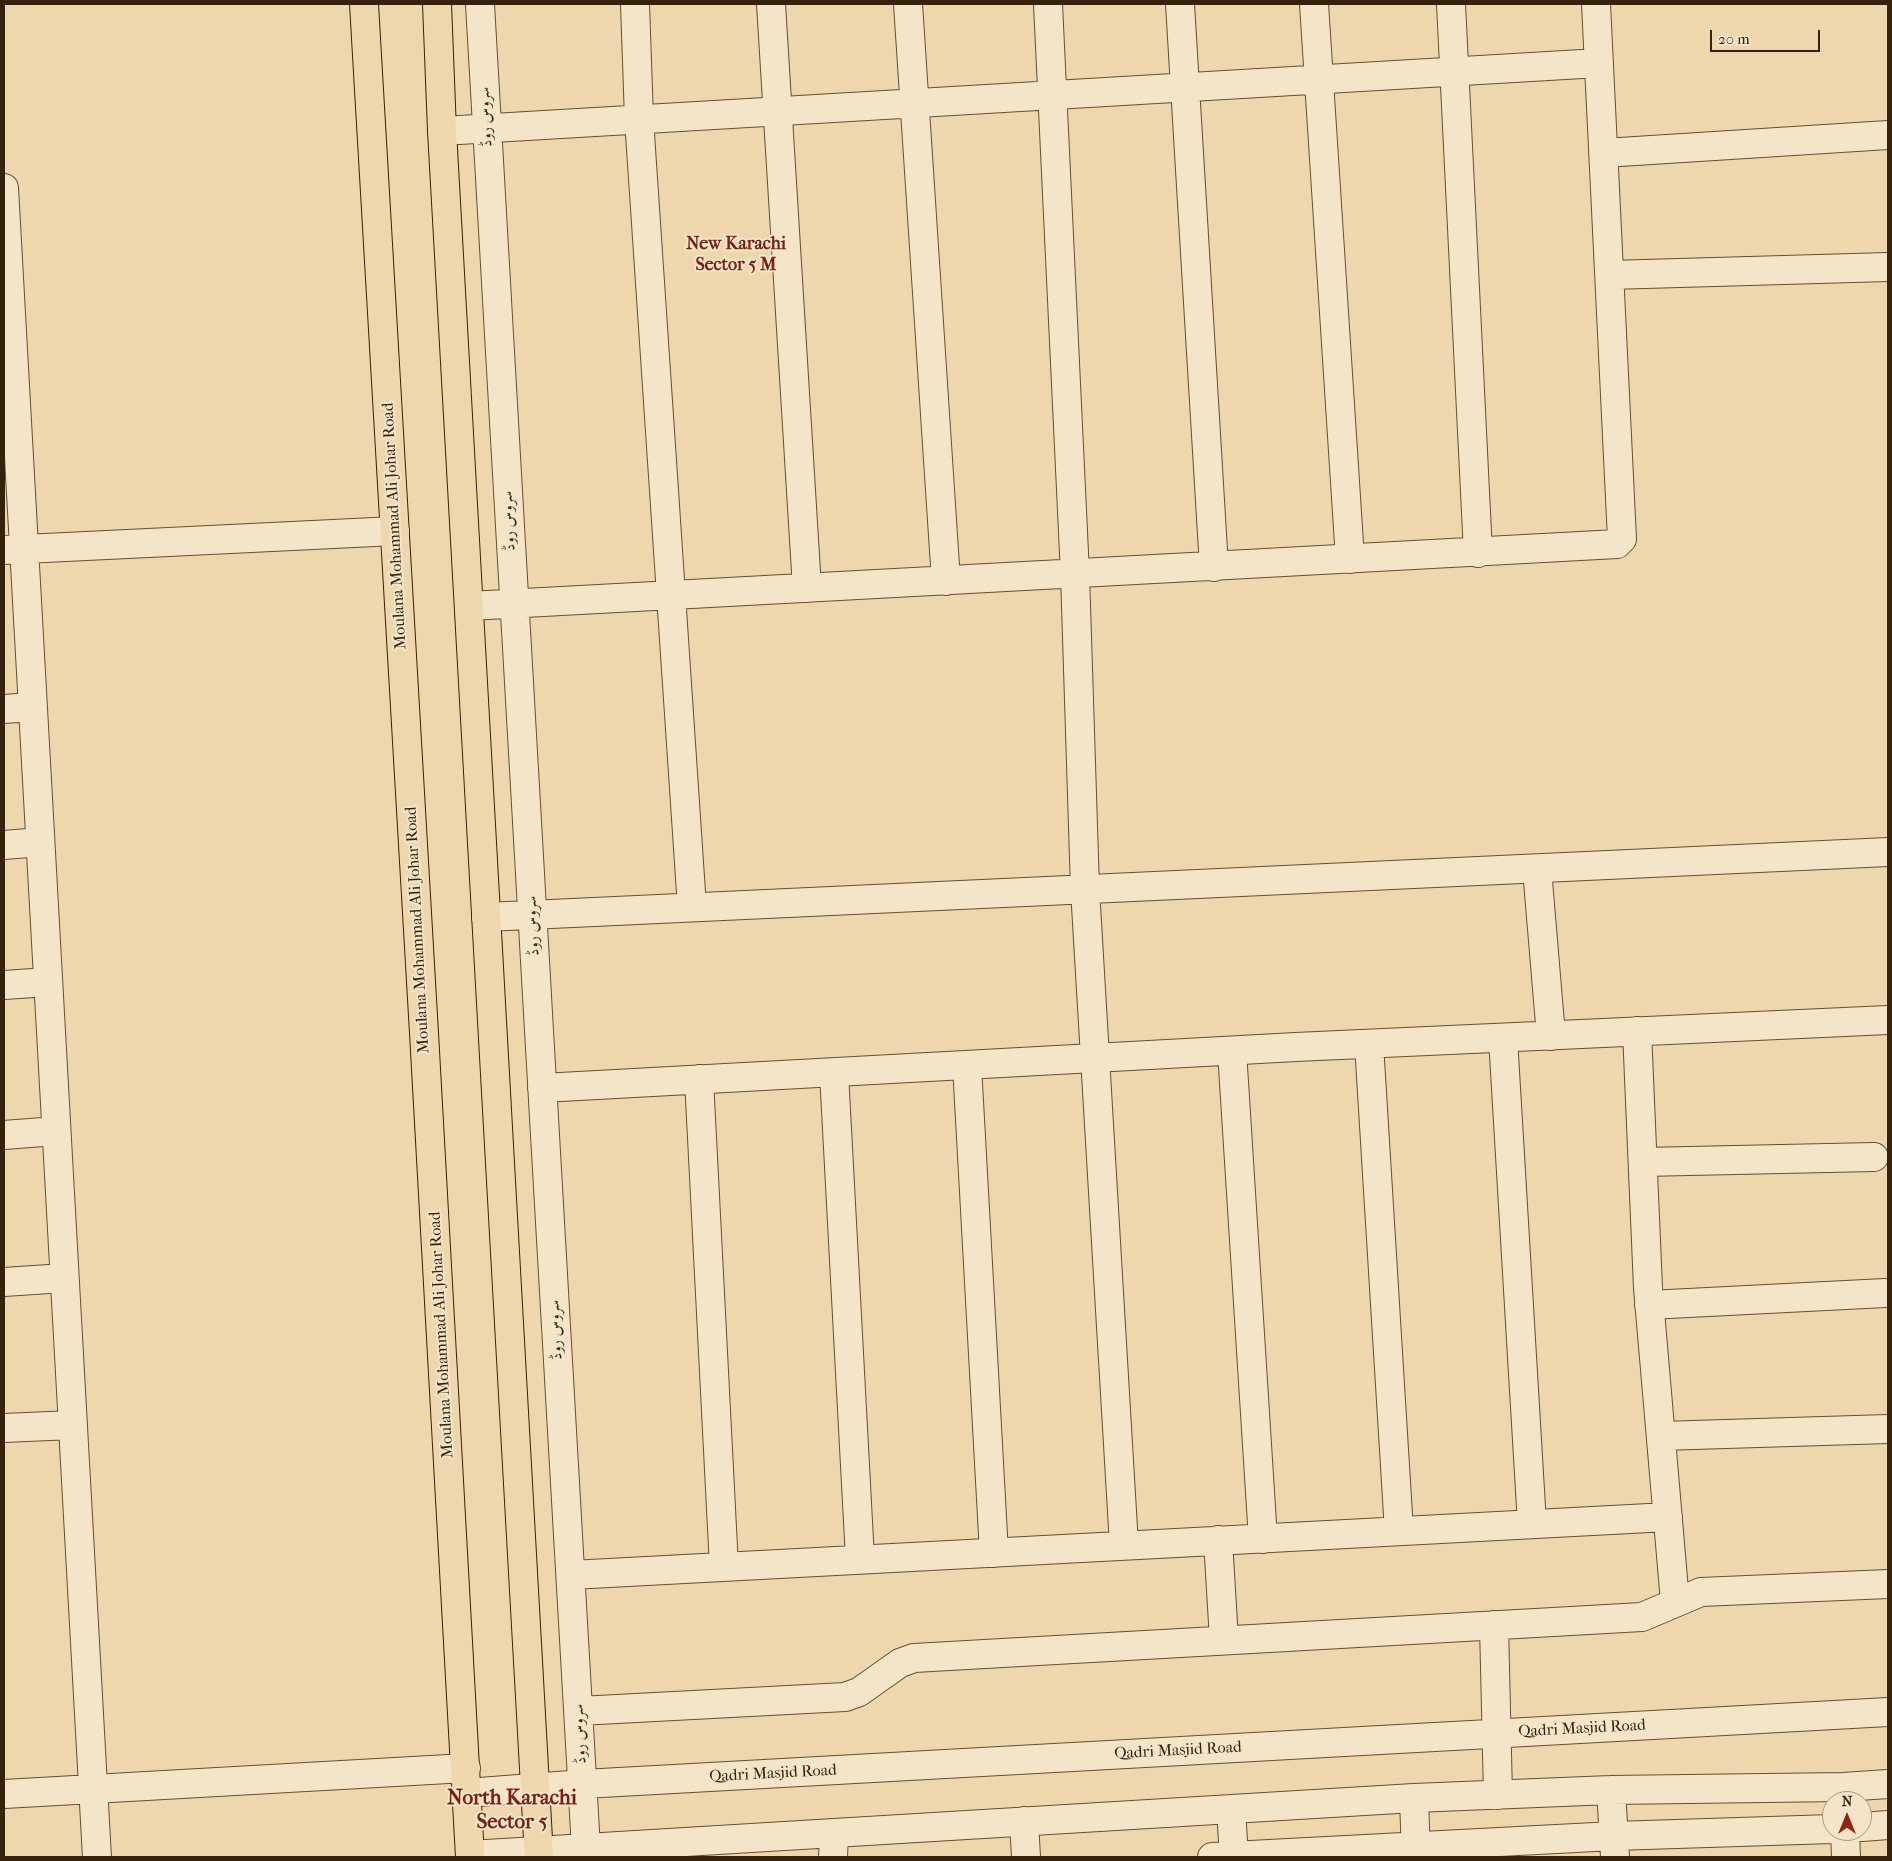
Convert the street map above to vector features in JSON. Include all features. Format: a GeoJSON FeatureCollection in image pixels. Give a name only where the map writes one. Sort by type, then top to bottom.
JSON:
{"type":"FeatureCollection","features":[{"type":"Feature","properties":{"kind":"main road","name":"Moulana Mohammad Ali Johar Road"},"geometry":{"type":"LineString","coordinates":[[364,4],[470,1856]]}},
{"type":"Feature","properties":{"kind":"main road"},"geometry":{"type":"LineString","coordinates":[[437,4],[442,131],[539,1854]]}},
{"type":"Feature","properties":{"kind":"street","name":"سروس روڈ"},"geometry":{"type":"LineString","coordinates":[[480,4],[586,1848]]}},
{"type":"Feature","properties":{"kind":"street"},"geometry":{"type":"LineString","coordinates":[[635,4],[639,119],[692,907]]}},
{"type":"Feature","properties":{"kind":"street"},"geometry":{"type":"LineString","coordinates":[[771,4],[807,588]]}},
{"type":"Feature","properties":{"kind":"street"},"geometry":{"type":"LineString","coordinates":[[908,4],[946,581]]}},
{"type":"Feature","properties":{"kind":"street"},"geometry":{"type":"LineString","coordinates":[[1048,4],[1075,574],[1085,889],[1124,1545]]}},
{"type":"Feature","properties":{"kind":"street"},"geometry":{"type":"LineString","coordinates":[[1180,4],[1214,567]]}},
{"type":"Feature","properties":{"kind":"street"},"geometry":{"type":"LineString","coordinates":[[1314,4],[1350,559]]}},
{"type":"Feature","properties":{"kind":"street"},"geometry":{"type":"LineString","coordinates":[[1451,4],[1478,553]]}},
{"type":"Feature","properties":{"kind":"street"},"geometry":{"type":"LineString","coordinates":[[469,606],[1609,546],[1617,544],[1622,539],[1596,4]]}},
{"type":"Feature","properties":{"kind":"street"},"geometry":{"type":"LineString","coordinates":[[442,131],[1599,63]]}},
{"type":"Feature","properties":{"kind":"street"},"geometry":{"type":"LineString","coordinates":[[1604,153],[1888,135]]}},
{"type":"Feature","properties":{"kind":"street"},"geometry":{"type":"LineString","coordinates":[[4,188],[14,549],[32,707],[97,1857]]}},
{"type":"Feature","properties":{"kind":"street"},"geometry":{"type":"LineString","coordinates":[[1610,275],[1888,267]]}},
{"type":"Feature","properties":{"kind":"street"},"geometry":{"type":"LineString","coordinates":[[14,549],[395,530]]}},
{"type":"Feature","properties":{"kind":"street"},"geometry":{"type":"LineString","coordinates":[[4,709],[32,707]]}},
{"type":"Feature","properties":{"kind":"street"},"geometry":{"type":"LineString","coordinates":[[4,845],[40,842]]}},
{"type":"Feature","properties":{"kind":"street"},"geometry":{"type":"LineString","coordinates":[[486,917],[1888,852]]}},
{"type":"Feature","properties":{"kind":"street"},"geometry":{"type":"LineString","coordinates":[[1537,869],[1551,1036]]}},
{"type":"Feature","properties":{"kind":"street"},"geometry":{"type":"LineString","coordinates":[[4,986],[48,982]]}},
{"type":"Feature","properties":{"kind":"street"},"geometry":{"type":"LineString","coordinates":[[542,1088],[1369,1044],[1888,1020]]}},
{"type":"Feature","properties":{"kind":"street"},"geometry":{"type":"LineString","coordinates":[[1637,1032],[1650,1305],[1675,1602]]}},
{"type":"Feature","properties":{"kind":"street"},"geometry":{"type":"LineString","coordinates":[[1503,1038],[1532,1524]]}},
{"type":"Feature","properties":{"kind":"street"},"geometry":{"type":"LineString","coordinates":[[1369,1044],[1400,1531]]}},
{"type":"Feature","properties":{"kind":"street"},"geometry":{"type":"LineString","coordinates":[[1232,1051],[1263,1538]]}},
{"type":"Feature","properties":{"kind":"street"},"geometry":{"type":"LineString","coordinates":[[967,1065],[994,1553]]}},
{"type":"Feature","properties":{"kind":"street"},"geometry":{"type":"LineString","coordinates":[[834,1072],[860,1559]]}},
{"type":"Feature","properties":{"kind":"street"},"geometry":{"type":"LineString","coordinates":[[699,1079],[724,1567]]}},
{"type":"Feature","properties":{"kind":"street"},"geometry":{"type":"LineString","coordinates":[[4,1135],[56,1131]]}},
{"type":"Feature","properties":{"kind":"street"},"geometry":{"type":"LineString","coordinates":[[1643,1162],[1874,1157]]}},
{"type":"Feature","properties":{"kind":"street"},"geometry":{"type":"LineString","coordinates":[[4,1282],[64,1278]]}},
{"type":"Feature","properties":{"kind":"street"},"geometry":{"type":"LineString","coordinates":[[1650,1305],[1885,1293]]}},
{"type":"Feature","properties":{"kind":"street"},"geometry":{"type":"LineString","coordinates":[[4,1428],[72,1425]]}},
{"type":"Feature","properties":{"kind":"street"},"geometry":{"type":"LineString","coordinates":[[1661,1436],[1888,1429]]}},
{"type":"Feature","properties":{"kind":"street"},"geometry":{"type":"LineString","coordinates":[[571,1575],[1668,1517]]}},
{"type":"Feature","properties":{"kind":"street"},"geometry":{"type":"LineString","coordinates":[[1218,1540],[1224,1640]]}},
{"type":"Feature","properties":{"kind":"street"},"geometry":{"type":"LineString","coordinates":[[578,1711],[845,1697],[859,1692],[900,1663],[914,1658],[1642,1617],[1701,1592],[1888,1584]]}},
{"type":"Feature","properties":{"kind":"street"},"geometry":{"type":"LineString","coordinates":[[1494,1625],[1498,1795]]}},
{"type":"Feature","properties":{"kind":"street","name":"Qadri Masjid Road"},"geometry":{"type":"LineString","coordinates":[[4,1794],[94,1788],[467,1780],[535,1787],[1888,1712]]}},
{"type":"Feature","properties":{"kind":"street"},"geometry":{"type":"LineString","coordinates":[[1856,1791],[1888,1784]]}},
{"type":"Feature","properties":{"kind":"street"},"geometry":{"type":"LineString","coordinates":[[1611,1790],[1614,1847]]}},
{"type":"Feature","properties":{"kind":"street"},"geometry":{"type":"LineString","coordinates":[[470,1856],[539,1854],[586,1848],[834,1846],[1024,1821],[1414,1798],[1611,1790],[1822,1794]]}},
{"type":"Feature","properties":{"kind":"street"},"geometry":{"type":"LineString","coordinates":[[1414,1798],[1416,1852]]}},
{"type":"Feature","properties":{"kind":"street"},"geometry":{"type":"LineString","coordinates":[[1231,1809],[1226,1857],[1614,1847],[1822,1830]]}},
{"type":"Feature","properties":{"kind":"street"},"geometry":{"type":"LineString","coordinates":[[1024,1821],[1026,1857]]}},
{"type":"Feature","properties":{"kind":"street"},"geometry":{"type":"LineString","coordinates":[[1872,1826],[1888,1825]]}},
{"type":"Feature","properties":{"kind":"street"},"geometry":{"type":"LineString","coordinates":[[1845,1841],[1846,1857]]}},
{"type":"Feature","properties":{"kind":"district","name":"New Karachi Sector 5 M"},"geometry":{"type":"Point","coordinates":[736,255]}},
{"type":"Feature","properties":{"kind":"district","name":"North Karachi Sector 5"},"geometry":{"type":"Point","coordinates":[512,1811]}}]}
